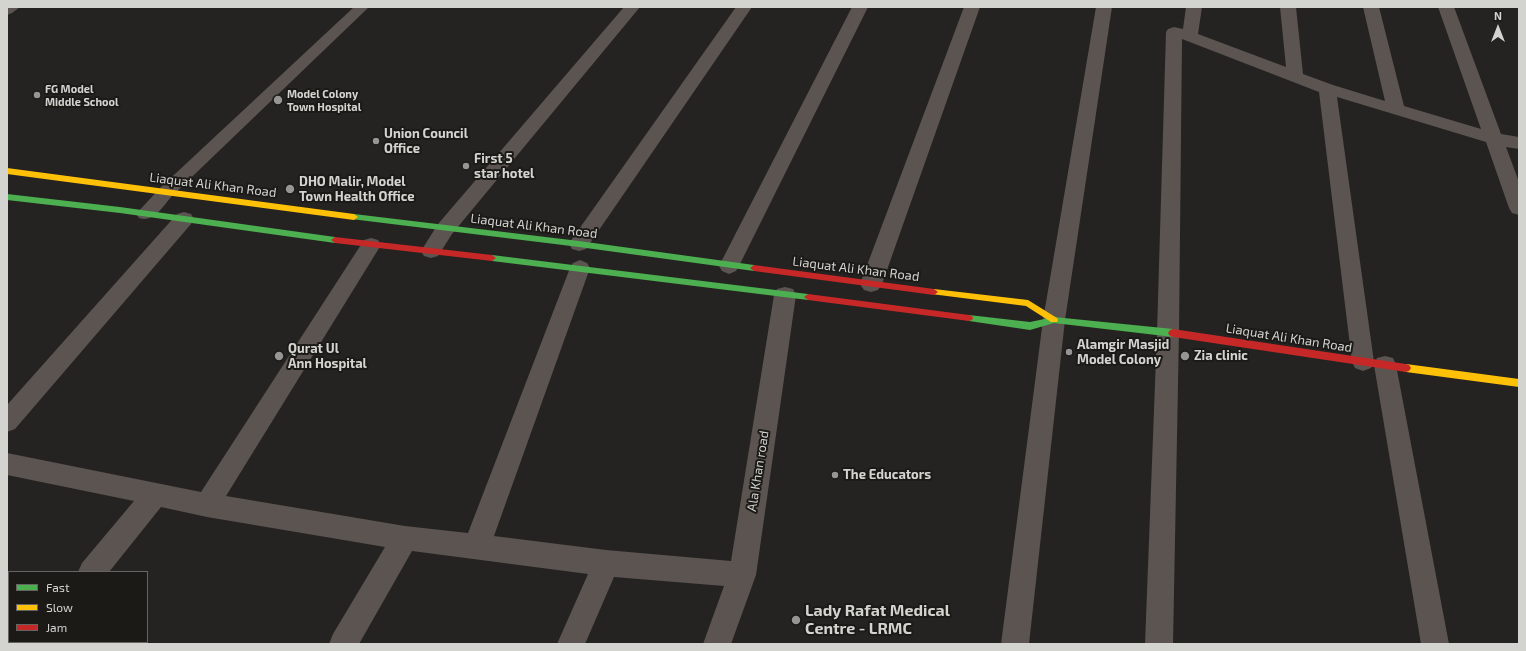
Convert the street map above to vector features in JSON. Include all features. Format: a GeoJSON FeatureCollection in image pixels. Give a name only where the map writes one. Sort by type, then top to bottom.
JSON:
{"type":"FeatureCollection","features":[{"type":"Feature","properties":{"kind":"main road","name":"Liaquat Ali Khan Road"},"geometry":{"type":"LineString","coordinates":[[7,171],[445,229],[579,244],[729,266],[1028,303],[1054,320]]}},
{"type":"Feature","properties":{"kind":"main road","name":"Liaquat Ali Khan Road"},"geometry":{"type":"LineString","coordinates":[[7,197],[184,219],[371,245],[580,268],[1030,326],[1054,320],[1168,332],[1374,363],[1519,382]]}},
{"type":"Feature","properties":{"kind":"street"},"geometry":{"type":"LineString","coordinates":[[7,10],[12,7]]}},
{"type":"Feature","properties":{"kind":"street"},"geometry":{"type":"LineString","coordinates":[[431,251],[445,229],[632,7]]}},
{"type":"Feature","properties":{"kind":"street"},"geometry":{"type":"LineString","coordinates":[[579,244],[744,7]]}},
{"type":"Feature","properties":{"kind":"street"},"geometry":{"type":"LineString","coordinates":[[729,266],[860,7]]}},
{"type":"Feature","properties":{"kind":"street"},"geometry":{"type":"LineString","coordinates":[[871,284],[972,7]]}},
{"type":"Feature","properties":{"kind":"street"},"geometry":{"type":"LineString","coordinates":[[1015,644],[1054,320],[1104,7]]}},
{"type":"Feature","properties":{"kind":"street"},"geometry":{"type":"LineString","coordinates":[[1190,36],[1194,7]]}},
{"type":"Feature","properties":{"kind":"street"},"geometry":{"type":"LineString","coordinates":[[1288,7],[1294,76]]}},
{"type":"Feature","properties":{"kind":"street"},"geometry":{"type":"LineString","coordinates":[[1371,7],[1396,110]]}},
{"type":"Feature","properties":{"kind":"street"},"geometry":{"type":"LineString","coordinates":[[1446,7],[1519,208]]}},
{"type":"Feature","properties":{"kind":"street"},"geometry":{"type":"LineString","coordinates":[[1158,644],[1168,332],[1174,32],[1190,36],[1327,89],[1495,139],[1519,143]]}},
{"type":"Feature","properties":{"kind":"street"},"geometry":{"type":"LineString","coordinates":[[1327,89],[1374,363],[1435,644]]}},
{"type":"Feature","properties":{"kind":"street"},"geometry":{"type":"LineString","coordinates":[[7,422],[184,219]]}},
{"type":"Feature","properties":{"kind":"street"},"geometry":{"type":"LineString","coordinates":[[207,505],[371,245]]}},
{"type":"Feature","properties":{"kind":"street"},"geometry":{"type":"LineString","coordinates":[[477,546],[580,268]]}},
{"type":"Feature","properties":{"kind":"street","name":"Ala Khan road"},"geometry":{"type":"LineString","coordinates":[[717,644],[742,575],[785,295]]}},
{"type":"Feature","properties":{"kind":"street"},"geometry":{"type":"LineString","coordinates":[[7,464],[207,505],[405,538],[606,563],[742,575]]}},
{"type":"Feature","properties":{"kind":"street"},"geometry":{"type":"LineString","coordinates":[[93,571],[156,494]]}},
{"type":"Feature","properties":{"kind":"street"},"geometry":{"type":"LineString","coordinates":[[343,644],[405,538]]}},
{"type":"Feature","properties":{"kind":"street"},"geometry":{"type":"LineString","coordinates":[[571,644],[606,563]]}},
{"type":"Feature","properties":{"kind":"lane"},"geometry":{"type":"LineString","coordinates":[[145,214],[166,192],[362,7]]}},
{"type":"Feature","properties":{"kind":"traffic: fast"},"geometry":{"type":"LineString","coordinates":[[7,197],[120,210],[335,240]]}},
{"type":"Feature","properties":{"kind":"traffic: fast"},"geometry":{"type":"LineString","coordinates":[[354,217],[579,244],[754,268]]}},
{"type":"Feature","properties":{"kind":"traffic: fast"},"geometry":{"type":"LineString","coordinates":[[492,258],[808,297]]}},
{"type":"Feature","properties":{"kind":"traffic: fast"},"geometry":{"type":"LineString","coordinates":[[969,318],[1030,326],[1054,320],[1173,333]]}},
{"type":"Feature","properties":{"kind":"traffic: slow"},"geometry":{"type":"LineString","coordinates":[[7,171],[354,217]]}},
{"type":"Feature","properties":{"kind":"traffic: slow"},"geometry":{"type":"LineString","coordinates":[[934,292],[1028,303],[1054,320]]}},
{"type":"Feature","properties":{"kind":"traffic: slow"},"geometry":{"type":"LineString","coordinates":[[1406,368],[1519,383]]}},
{"type":"Feature","properties":{"kind":"traffic: jam"},"geometry":{"type":"LineString","coordinates":[[335,240],[492,258]]}},
{"type":"Feature","properties":{"kind":"traffic: jam"},"geometry":{"type":"LineString","coordinates":[[754,268],[934,292]]}},
{"type":"Feature","properties":{"kind":"traffic: jam"},"geometry":{"type":"LineString","coordinates":[[808,297],[969,318]]}},
{"type":"Feature","properties":{"kind":"traffic: jam"},"geometry":{"type":"LineString","coordinates":[[1173,333],[1406,368]]}},
{"type":"Feature","properties":{"kind":"place","name":"FG Model Middle School"},"geometry":{"type":"Point","coordinates":[37,95]}},
{"type":"Feature","properties":{"kind":"place","name":"Model Colony Town Hospital"},"geometry":{"type":"Point","coordinates":[278,100]}},
{"type":"Feature","properties":{"kind":"place","name":"Union Council Office"},"geometry":{"type":"Point","coordinates":[376,141]}},
{"type":"Feature","properties":{"kind":"place","name":"First 5 star hotel"},"geometry":{"type":"Point","coordinates":[466,166]}},
{"type":"Feature","properties":{"kind":"place","name":"DHO Malir, Model Town Health Office"},"geometry":{"type":"Point","coordinates":[290,189]}},
{"type":"Feature","properties":{"kind":"place","name":"Alamgir Masjid Model Colony"},"geometry":{"type":"Point","coordinates":[1069,352]}},
{"type":"Feature","properties":{"kind":"place","name":"Qurat Ul Ann Hospital"},"geometry":{"type":"Point","coordinates":[279,356]}},
{"type":"Feature","properties":{"kind":"place","name":"Zia clinic"},"geometry":{"type":"Point","coordinates":[1185,356]}},
{"type":"Feature","properties":{"kind":"place","name":"The Educators"},"geometry":{"type":"Point","coordinates":[835,475]}},
{"type":"Feature","properties":{"kind":"place","name":"Lady Rafat Medical Centre - LRMC"},"geometry":{"type":"Point","coordinates":[796,620]}}]}
